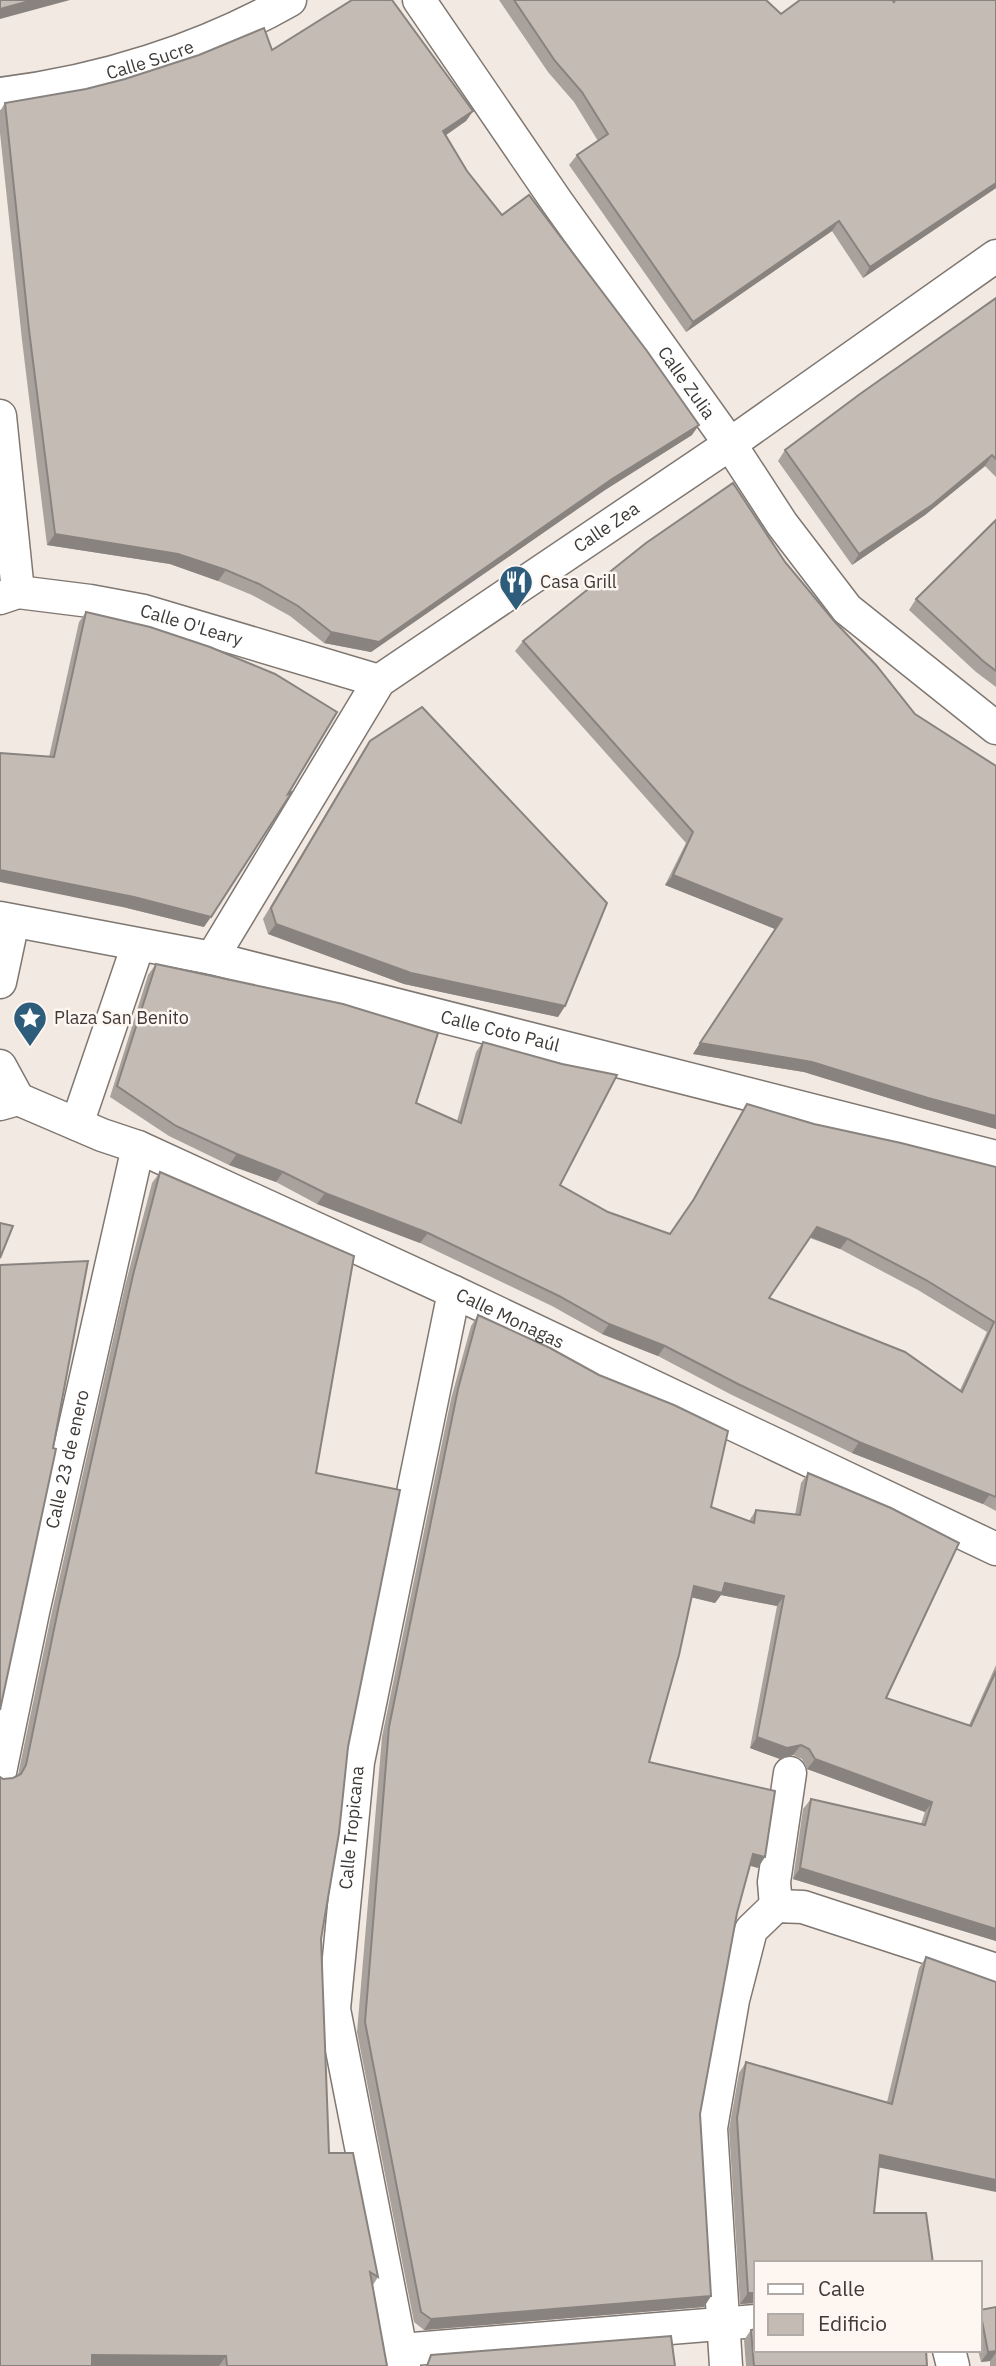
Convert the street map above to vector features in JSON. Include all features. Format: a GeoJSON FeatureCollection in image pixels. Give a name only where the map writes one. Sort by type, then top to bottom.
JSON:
{"type":"FeatureCollection","features":[{"type":"Feature","properties":{"kind":"street","name":"Calle Sucre"},"geometry":{"type":"LineString","coordinates":[[0,94],[71,82],[180,50],[290,0]]}},
{"type":"Feature","properties":{"kind":"street","name":"Calle Zulia"},"geometry":{"type":"LineString","coordinates":[[419,0],[565,213],[730,444],[782,524],[847,609],[996,728]]}},
{"type":"Feature","properties":{"kind":"street","name":"Calle Zea"},"geometry":{"type":"LineString","coordinates":[[212,958],[379,681],[730,444],[996,256]]}},
{"type":"Feature","properties":{"kind":"street"},"geometry":{"type":"LineString","coordinates":[[0,416],[9,595]]}},
{"type":"Feature","properties":{"kind":"street","name":"Calle O'Leary"},"geometry":{"type":"LineString","coordinates":[[9,595],[90,601],[144,611],[379,681]]}},
{"type":"Feature","properties":{"kind":"street"},"geometry":{"type":"LineString","coordinates":[[0,982],[6,919]]}},
{"type":"Feature","properties":{"kind":"street","name":"Calle Coto Paúl"},"geometry":{"type":"LineString","coordinates":[[6,919],[212,958],[996,1157]]}},
{"type":"Feature","properties":{"kind":"street"},"geometry":{"type":"LineString","coordinates":[[78,1124],[138,945]]}},
{"type":"Feature","properties":{"kind":"street","name":"Calle Monagas"},"geometry":{"type":"LineString","coordinates":[[0,1066],[9,1102],[138,1147],[454,1292],[996,1549]]}},
{"type":"Feature","properties":{"kind":"street","name":"Calle 23 de enero"},"geometry":{"type":"LineString","coordinates":[[0,1772],[33,1612],[138,1147]]}},
{"type":"Feature","properties":{"kind":"street","name":"Calle Tropicana"},"geometry":{"type":"LineString","coordinates":[[403,2358],[334,2009],[358,1762],[454,1292]]}},
{"type":"Feature","properties":{"kind":"street"},"geometry":{"type":"LineString","coordinates":[[776,1906],[774,1882],[790,1773]]}},
{"type":"Feature","properties":{"kind":"street"},"geometry":{"type":"LineString","coordinates":[[726,2366],[711,2128],[733,2000],[751,1930],[776,1906],[803,1908],[996,1970]]}},
{"type":"Feature","properties":{"kind":"street"},"geometry":{"type":"LineString","coordinates":[[403,2358],[754,2321]]}},
{"type":"Feature","properties":{"kind":"building"},"geometry":{"type":"Polygon","coordinates":[[[0,0],[33,0],[0,9],[0,0]]]}},
{"type":"Feature","properties":{"kind":"building"},"geometry":{"type":"Polygon","coordinates":[[[352,0],[392,0],[473,111],[443,131],[467,171],[502,215],[529,195],[647,351],[699,425],[612,479],[379,642],[331,632],[298,606],[259,584],[178,554],[55,534],[29,330],[5,103],[86,89],[125,79],[199,55],[264,28],[272,50],[352,0]]]}},
{"type":"Feature","properties":{"kind":"building"},"geometry":{"type":"Polygon","coordinates":[[[514,0],[766,0],[781,14],[800,0],[996,0],[996,183],[870,267],[839,221],[693,322],[577,155],[608,134],[582,92],[555,61],[514,0]]]}},
{"type":"Feature","properties":{"kind":"building"},"geometry":{"type":"Polygon","coordinates":[[[996,298],[996,459],[992,455],[932,505],[859,554],[785,450],[996,298]]]}},
{"type":"Feature","properties":{"kind":"building"},"geometry":{"type":"Polygon","coordinates":[[[733,483],[785,562],[835,622],[876,665],[915,714],[996,766],[996,1116],[812,1062],[700,1043],[782,919],[673,875],[693,832],[523,641],[646,543],[733,483]]]}},
{"type":"Feature","properties":{"kind":"building"},"geometry":{"type":"Polygon","coordinates":[[[996,520],[996,671],[916,599],[996,520]]]}},
{"type":"Feature","properties":{"kind":"building"},"geometry":{"type":"Polygon","coordinates":[[[86,612],[150,627],[210,647],[275,674],[337,712],[288,794],[292,792],[211,917],[134,897],[0,870],[0,753],[54,757],[86,612]]]}},
{"type":"Feature","properties":{"kind":"building"},"geometry":{"type":"Polygon","coordinates":[[[422,707],[607,903],[565,1006],[411,973],[276,924],[271,908],[370,741],[422,707]]]}},
{"type":"Feature","properties":{"kind":"building"},"geometry":{"type":"Polygon","coordinates":[[[156,964],[343,1004],[438,1033],[416,1103],[461,1123],[483,1042],[562,1064],[617,1075],[560,1185],[608,1212],[670,1234],[694,1199],[747,1104],[814,1124],[996,1167],[996,1497],[859,1442],[665,1346],[609,1324],[559,1296],[428,1233],[325,1193],[176,1126],[117,1086],[156,964]],[[817,1227],[769,1298],[905,1352],[962,1392],[994,1322],[926,1280],[848,1239],[817,1227]]]}},
{"type":"Feature","properties":{"kind":"building"},"geometry":{"type":"Polygon","coordinates":[[[160,1172],[354,1256],[316,1473],[400,1490],[348,1747],[339,1833],[321,1939],[329,2153],[353,2153],[378,2277],[370,2272],[387,2366],[227,2366],[226,2356],[92,2355],[92,2366],[0,2366],[0,1777],[13,1778],[21,1774],[26,1765],[133,1275],[160,1172]]]}},
{"type":"Feature","properties":{"kind":"building"},"geometry":{"type":"Polygon","coordinates":[[[0,1223],[13,1226],[0,1258],[0,1223]]]}},
{"type":"Feature","properties":{"kind":"building"},"geometry":{"type":"Polygon","coordinates":[[[88,1261],[53,1448],[56,1449],[0,1710],[0,1265],[88,1261]]]}},
{"type":"Feature","properties":{"kind":"building"},"geometry":{"type":"Polygon","coordinates":[[[478,1315],[550,1348],[599,1375],[674,1405],[728,1431],[711,1507],[754,1523],[756,1510],[800,1515],[808,1473],[891,1508],[959,1543],[886,1698],[971,1726],[996,1671],[996,1929],[800,1868],[811,1799],[925,1825],[932,1802],[815,1759],[809,1749],[801,1745],[787,1748],[757,1737],[784,1596],[725,1583],[722,1593],[694,1586],[679,1655],[649,1762],[775,1791],[765,1857],[753,1854],[737,1913],[700,2114],[711,2296],[431,2319],[421,2312],[365,2022],[389,1727],[458,1389],[478,1315]]]}},
{"type":"Feature","properties":{"kind":"building"},"geometry":{"type":"Polygon","coordinates":[[[926,1957],[996,1982],[996,2180],[880,2155],[874,2213],[926,2213],[933,2261],[754,2261],[754,2293],[748,2293],[737,2118],[746,2062],[892,2104],[926,1957]]]}},
{"type":"Feature","properties":{"kind":"building"},"geometry":{"type":"Polygon","coordinates":[[[996,2307],[996,2351],[988,2352],[982,2310],[996,2307]]]}},
{"type":"Feature","properties":{"kind":"building"},"geometry":{"type":"Polygon","coordinates":[[[754,2329],[754,2352],[926,2352],[927,2366],[754,2366],[751,2330],[754,2329]]]}},
{"type":"Feature","properties":{"kind":"building"},"geometry":{"type":"Polygon","coordinates":[[[671,2336],[675,2366],[427,2366],[431,2355],[671,2336]]]}},
{"type":"Feature","properties":{"kind":"place","name":"Casa Grill"},"geometry":{"type":"Point","coordinates":[516,612]}},
{"type":"Feature","properties":{"kind":"place","name":"Plaza San Benito"},"geometry":{"type":"Point","coordinates":[30,1048]}}]}
